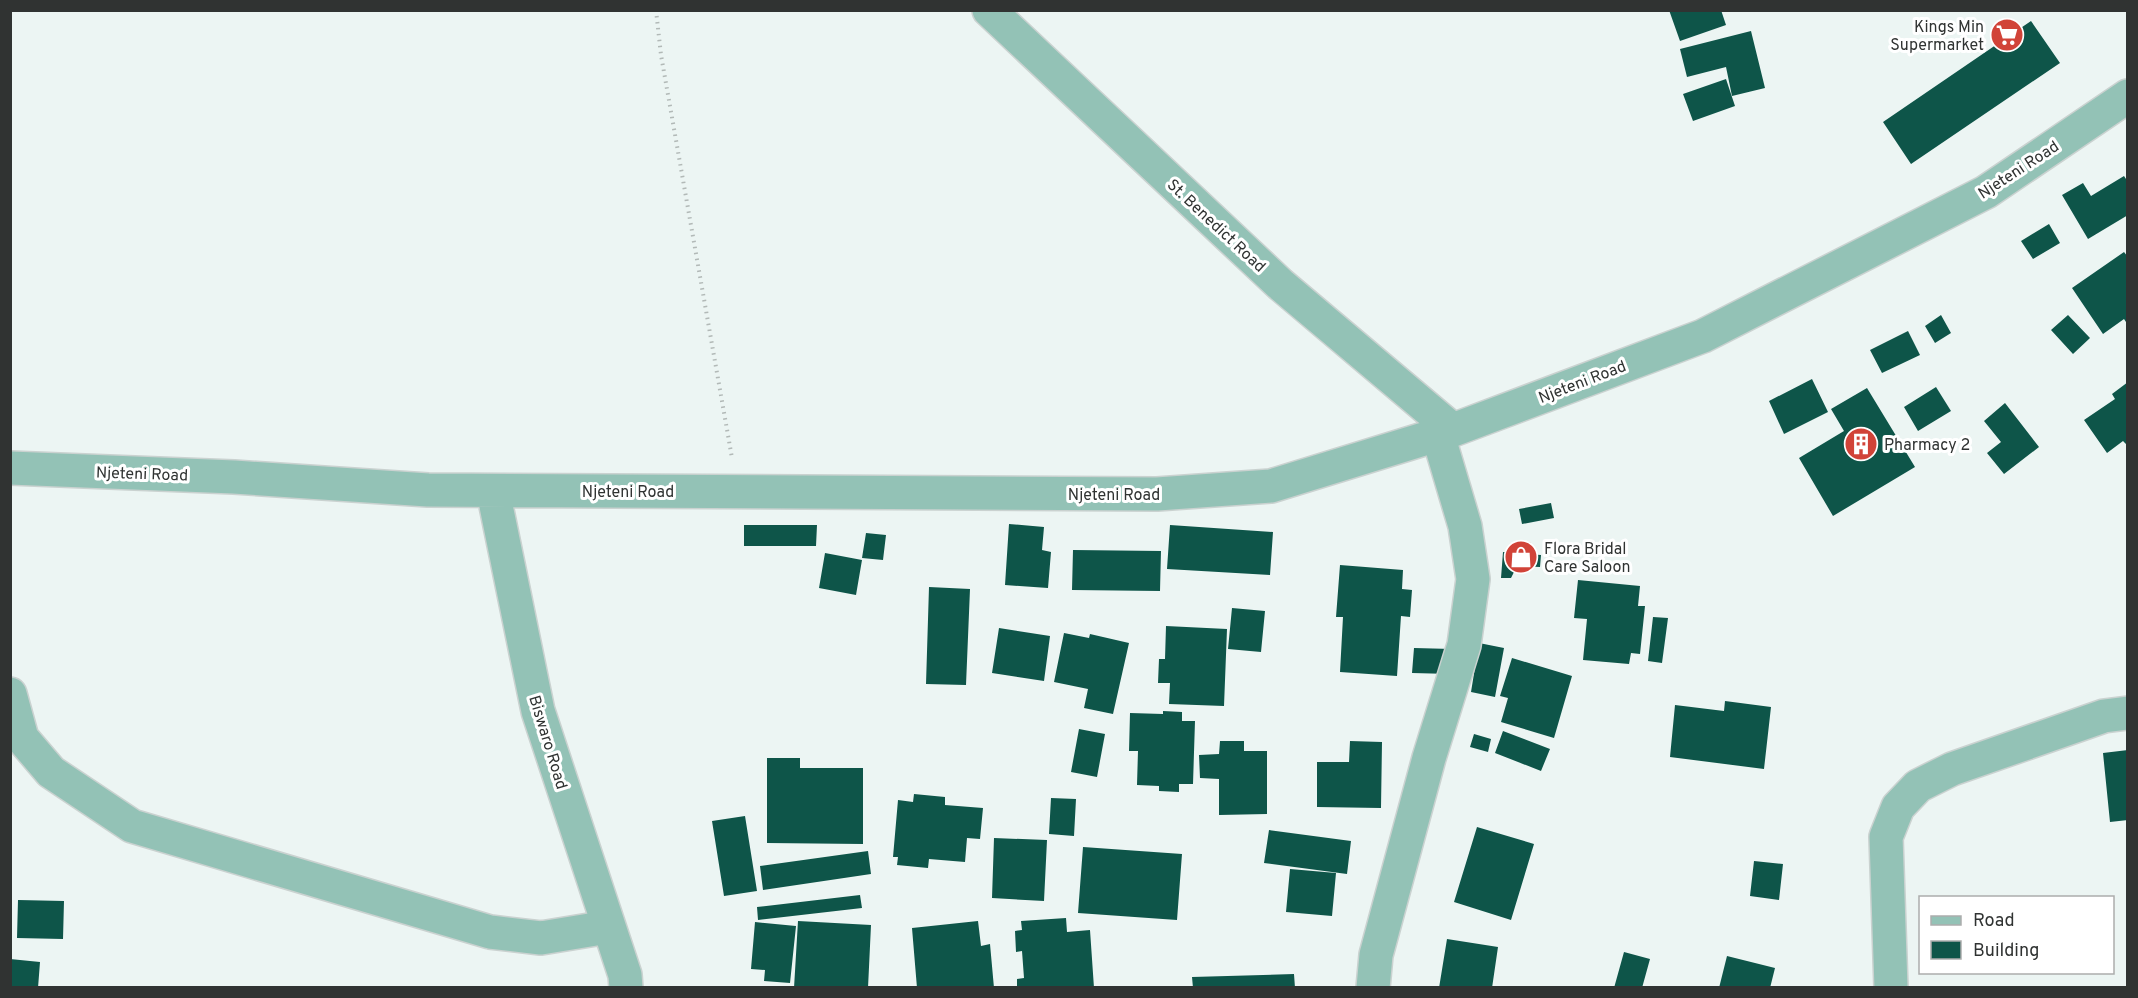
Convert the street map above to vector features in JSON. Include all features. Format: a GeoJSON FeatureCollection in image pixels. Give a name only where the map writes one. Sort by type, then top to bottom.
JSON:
{"type":"FeatureCollection","features":[{"type":"Feature","properties":{"kind":"street","name":"St. Benedict Road"},"geometry":{"type":"LineString","coordinates":[[989,10],[1280,284],[1445,432]]}},
{"type":"Feature","properties":{"kind":"street","name":"Njeteni Road"},"geometry":{"type":"LineString","coordinates":[[10,468],[234,477],[428,490],[493,491],[1157,494],[1271,486],[1445,432],[1703,336],[1986,192],[2127,96]]}},
{"type":"Feature","properties":{"kind":"street"},"geometry":{"type":"LineString","coordinates":[[1373,987],[1376,955],[1429,758],[1464,645],[1473,579],[1465,526],[1445,432]]}},
{"type":"Feature","properties":{"kind":"street","name":"Biswaro Road"},"geometry":{"type":"LineString","coordinates":[[493,491],[538,711],[625,975],[626,987]]}},
{"type":"Feature","properties":{"kind":"street"},"geometry":{"type":"LineString","coordinates":[[10,694],[22,738],[51,772],[132,826],[490,932],[541,938],[608,927]]}},
{"type":"Feature","properties":{"kind":"street"},"geometry":{"type":"LineString","coordinates":[[1891,987],[1886,837],[1898,807],[1918,786],[1953,769],[2104,716],[2127,713]]}},
{"type":"Feature","properties":{"kind":"path"},"geometry":{"type":"LineString","coordinates":[[656,10],[661,55],[738,491]]}},
{"type":"Feature","properties":{"kind":"building"},"geometry":{"type":"Polygon","coordinates":[[[1669,10],[1721,10],[1726,25],[1680,41],[1669,10]]]}},
{"type":"Feature","properties":{"kind":"building"},"geometry":{"type":"Polygon","coordinates":[[[2031,21],[2060,63],[1911,164],[1883,122],[2031,21]]]}},
{"type":"Feature","properties":{"kind":"building"},"geometry":{"type":"Polygon","coordinates":[[[1751,31],[1765,88],[1732,96],[1726,67],[1687,77],[1680,49],[1751,31]]]}},
{"type":"Feature","properties":{"kind":"building"},"geometry":{"type":"Polygon","coordinates":[[[1726,79],[1735,106],[1693,121],[1683,94],[1726,79]]]}},
{"type":"Feature","properties":{"kind":"building"},"geometry":{"type":"Polygon","coordinates":[[[2124,176],[2128,182],[2128,215],[2088,239],[2062,195],[2083,183],[2091,196],[2124,176]]]}},
{"type":"Feature","properties":{"kind":"building"},"geometry":{"type":"Polygon","coordinates":[[[2049,224],[2060,243],[2033,259],[2021,241],[2049,224]]]}},
{"type":"Feature","properties":{"kind":"building"},"geometry":{"type":"Polygon","coordinates":[[[2124,252],[2128,257],[2128,325],[2124,319],[2103,334],[2072,288],[2124,252]]]}},
{"type":"Feature","properties":{"kind":"building"},"geometry":{"type":"Polygon","coordinates":[[[1941,315],[1951,333],[1935,343],[1925,326],[1941,315]]]}},
{"type":"Feature","properties":{"kind":"building"},"geometry":{"type":"Polygon","coordinates":[[[2068,315],[2090,338],[2073,354],[2051,330],[2068,315]]]}},
{"type":"Feature","properties":{"kind":"building"},"geometry":{"type":"Polygon","coordinates":[[[1908,331],[1920,355],[1882,373],[1870,350],[1908,331]]]}},
{"type":"Feature","properties":{"kind":"building"},"geometry":{"type":"Polygon","coordinates":[[[1812,379],[1828,412],[1784,434],[1769,401],[1812,379]]]}},
{"type":"Feature","properties":{"kind":"building"},"geometry":{"type":"Polygon","coordinates":[[[2128,382],[2128,446],[2123,441],[2107,453],[2084,420],[2115,399],[2112,394],[2128,382]]]}},
{"type":"Feature","properties":{"kind":"building"},"geometry":{"type":"Polygon","coordinates":[[[1936,387],[1951,411],[1918,431],[1904,407],[1936,387]]]}},
{"type":"Feature","properties":{"kind":"building","name":"Pharmacy 2"},"geometry":{"type":"Polygon","coordinates":[[[1867,388],[1915,467],[1833,516],[1799,458],[1844,431],[1831,409],[1867,388]]]}},
{"type":"Feature","properties":{"kind":"building"},"geometry":{"type":"Polygon","coordinates":[[[2005,403],[2039,447],[2004,474],[1987,453],[2001,442],[1984,421],[2005,403]]]}},
{"type":"Feature","properties":{"kind":"building"},"geometry":{"type":"Polygon","coordinates":[[[1551,503],[1554,518],[1522,524],[1519,509],[1551,503]]]}},
{"type":"Feature","properties":{"kind":"building"},"geometry":{"type":"Polygon","coordinates":[[[1009,524],[1044,527],[1042,550],[1051,552],[1048,588],[1005,585],[1009,524]]]}},
{"type":"Feature","properties":{"kind":"building"},"geometry":{"type":"Polygon","coordinates":[[[744,525],[817,525],[816,546],[744,546],[744,525]]]}},
{"type":"Feature","properties":{"kind":"building"},"geometry":{"type":"Polygon","coordinates":[[[1170,525],[1273,532],[1270,575],[1167,569],[1170,525]]]}},
{"type":"Feature","properties":{"kind":"building"},"geometry":{"type":"Polygon","coordinates":[[[866,533],[886,535],[883,560],[862,558],[866,533]]]}},
{"type":"Feature","properties":{"kind":"building"},"geometry":{"type":"Polygon","coordinates":[[[1073,550],[1161,551],[1160,591],[1072,590],[1073,550]]]}},
{"type":"Feature","properties":{"kind":"building"},"geometry":{"type":"Polygon","coordinates":[[[1503,552],[1541,555],[1540,567],[1518,566],[1517,572],[1514,572],[1511,578],[1501,578],[1503,552]]]}},
{"type":"Feature","properties":{"kind":"building"},"geometry":{"type":"Polygon","coordinates":[[[825,553],[862,560],[856,595],[819,588],[825,553]]]}},
{"type":"Feature","properties":{"kind":"building"},"geometry":{"type":"Polygon","coordinates":[[[1340,565],[1403,570],[1402,589],[1412,590],[1410,617],[1401,616],[1397,676],[1340,672],[1343,617],[1336,617],[1340,565]]]}},
{"type":"Feature","properties":{"kind":"building"},"geometry":{"type":"Polygon","coordinates":[[[1578,580],[1640,586],[1638,606],[1645,606],[1640,654],[1631,653],[1629,664],[1583,660],[1587,619],[1574,618],[1578,580]]]}},
{"type":"Feature","properties":{"kind":"building"},"geometry":{"type":"Polygon","coordinates":[[[929,587],[970,589],[966,685],[926,684],[929,587]]]}},
{"type":"Feature","properties":{"kind":"building"},"geometry":{"type":"Polygon","coordinates":[[[1232,608],[1265,611],[1261,652],[1228,649],[1232,608]]]}},
{"type":"Feature","properties":{"kind":"building"},"geometry":{"type":"Polygon","coordinates":[[[1653,617],[1668,618],[1662,663],[1648,661],[1653,617]]]}},
{"type":"Feature","properties":{"kind":"building"},"geometry":{"type":"Polygon","coordinates":[[[1166,626],[1227,629],[1224,706],[1169,704],[1170,683],[1158,683],[1159,659],[1165,659],[1166,626]]]}},
{"type":"Feature","properties":{"kind":"building"},"geometry":{"type":"Polygon","coordinates":[[[999,628],[1050,636],[1044,681],[992,673],[999,628]]]}},
{"type":"Feature","properties":{"kind":"building"},"geometry":{"type":"Polygon","coordinates":[[[1064,633],[1089,638],[1090,634],[1129,643],[1113,714],[1084,708],[1088,689],[1054,682],[1064,633]]]}},
{"type":"Feature","properties":{"kind":"building"},"geometry":{"type":"Polygon","coordinates":[[[1479,643],[1504,648],[1495,697],[1471,692],[1479,643]]]}},
{"type":"Feature","properties":{"kind":"building"},"geometry":{"type":"Polygon","coordinates":[[[1414,648],[1452,649],[1451,674],[1412,673],[1414,648]]]}},
{"type":"Feature","properties":{"kind":"building"},"geometry":{"type":"Polygon","coordinates":[[[1512,658],[1572,676],[1554,738],[1501,722],[1508,698],[1500,696],[1512,658]]]}},
{"type":"Feature","properties":{"kind":"building"},"geometry":{"type":"Polygon","coordinates":[[[1725,701],[1771,707],[1764,769],[1670,757],[1675,705],[1724,711],[1725,701]]]}},
{"type":"Feature","properties":{"kind":"building"},"geometry":{"type":"Polygon","coordinates":[[[1163,711],[1182,712],[1182,721],[1195,721],[1193,784],[1179,784],[1179,792],[1159,791],[1159,786],[1137,785],[1138,751],[1129,751],[1130,713],[1163,714],[1163,711]]]}},
{"type":"Feature","properties":{"kind":"building"},"geometry":{"type":"Polygon","coordinates":[[[1079,729],[1105,734],[1097,777],[1071,772],[1079,729]]]}},
{"type":"Feature","properties":{"kind":"building"},"geometry":{"type":"Polygon","coordinates":[[[1503,731],[1550,749],[1541,771],[1495,753],[1503,731]]]}},
{"type":"Feature","properties":{"kind":"building"},"geometry":{"type":"Polygon","coordinates":[[[1474,734],[1491,739],[1488,752],[1470,747],[1474,734]]]}},
{"type":"Feature","properties":{"kind":"building"},"geometry":{"type":"Polygon","coordinates":[[[1220,741],[1244,741],[1244,751],[1267,751],[1267,814],[1219,815],[1219,779],[1200,778],[1199,755],[1219,754],[1220,741]]]}},
{"type":"Feature","properties":{"kind":"building"},"geometry":{"type":"Polygon","coordinates":[[[1350,741],[1382,742],[1381,808],[1317,807],[1317,762],[1349,762],[1350,741]]]}},
{"type":"Feature","properties":{"kind":"building"},"geometry":{"type":"Polygon","coordinates":[[[2128,750],[2128,820],[2110,822],[2103,753],[2128,750]]]}},
{"type":"Feature","properties":{"kind":"building"},"geometry":{"type":"Polygon","coordinates":[[[767,758],[800,758],[800,768],[863,768],[863,844],[767,843],[767,758]]]}},
{"type":"Feature","properties":{"kind":"building"},"geometry":{"type":"Polygon","coordinates":[[[914,794],[945,797],[945,805],[983,808],[980,839],[967,838],[965,862],[929,859],[928,868],[897,865],[898,857],[893,857],[898,800],[913,802],[914,794]]]}},
{"type":"Feature","properties":{"kind":"building"},"geometry":{"type":"Polygon","coordinates":[[[1051,798],[1076,799],[1074,836],[1049,834],[1051,798]]]}},
{"type":"Feature","properties":{"kind":"building"},"geometry":{"type":"Polygon","coordinates":[[[745,816],[757,891],[724,896],[712,821],[745,816]]]}},
{"type":"Feature","properties":{"kind":"building"},"geometry":{"type":"Polygon","coordinates":[[[1477,827],[1534,844],[1511,920],[1454,902],[1477,827]]]}},
{"type":"Feature","properties":{"kind":"building"},"geometry":{"type":"Polygon","coordinates":[[[1269,830],[1351,841],[1347,874],[1264,863],[1269,830]]]}},
{"type":"Feature","properties":{"kind":"building"},"geometry":{"type":"Polygon","coordinates":[[[994,838],[1047,840],[1044,901],[992,898],[994,838]]]}},
{"type":"Feature","properties":{"kind":"building"},"geometry":{"type":"Polygon","coordinates":[[[1083,847],[1182,854],[1177,920],[1078,913],[1083,847]]]}},
{"type":"Feature","properties":{"kind":"building"},"geometry":{"type":"Polygon","coordinates":[[[868,851],[871,874],[763,890],[760,866],[868,851]]]}},
{"type":"Feature","properties":{"kind":"building"},"geometry":{"type":"Polygon","coordinates":[[[1754,861],[1783,864],[1779,900],[1750,896],[1754,861]]]}},
{"type":"Feature","properties":{"kind":"building"},"geometry":{"type":"Polygon","coordinates":[[[1290,869],[1336,873],[1332,916],[1286,912],[1290,869]]]}},
{"type":"Feature","properties":{"kind":"building"},"geometry":{"type":"Polygon","coordinates":[[[860,895],[862,908],[758,920],[757,907],[860,895]]]}},
{"type":"Feature","properties":{"kind":"building"},"geometry":{"type":"Polygon","coordinates":[[[18,900],[64,901],[63,939],[17,938],[18,900]]]}},
{"type":"Feature","properties":{"kind":"building"},"geometry":{"type":"Polygon","coordinates":[[[1066,918],[1067,932],[1090,930],[1094,988],[1017,988],[1017,979],[1024,978],[1022,951],[1016,952],[1015,931],[1022,930],[1021,921],[1066,918]]]}},
{"type":"Feature","properties":{"kind":"building"},"geometry":{"type":"Polygon","coordinates":[[[798,921],[871,925],[868,988],[794,988],[798,921]]]}},
{"type":"Feature","properties":{"kind":"building"},"geometry":{"type":"Polygon","coordinates":[[[978,921],[981,946],[990,944],[994,988],[917,988],[912,928],[978,921]]]}},
{"type":"Feature","properties":{"kind":"building"},"geometry":{"type":"Polygon","coordinates":[[[755,922],[796,926],[790,983],[764,981],[765,970],[751,969],[755,922]]]}},
{"type":"Feature","properties":{"kind":"building"},"geometry":{"type":"Polygon","coordinates":[[[1447,939],[1498,947],[1492,988],[1439,988],[1447,939]]]}},
{"type":"Feature","properties":{"kind":"building"},"geometry":{"type":"Polygon","coordinates":[[[1624,952],[1650,959],[1642,988],[1614,988],[1624,952]]]}},
{"type":"Feature","properties":{"kind":"building"},"geometry":{"type":"Polygon","coordinates":[[[1727,956],[1775,968],[1770,988],[1719,988],[1727,956]]]}},
{"type":"Feature","properties":{"kind":"building"},"geometry":{"type":"Polygon","coordinates":[[[10,959],[40,962],[38,988],[10,988],[10,959]]]}},
{"type":"Feature","properties":{"kind":"building"},"geometry":{"type":"Polygon","coordinates":[[[1294,974],[1295,988],[1193,988],[1192,977],[1294,974]]]}},
{"type":"Feature","properties":{"kind":"place","name":"Kings Min Supermarket"},"geometry":{"type":"Point","coordinates":[2007,35]}},
{"type":"Feature","properties":{"kind":"place","name":"Pharmacy 2"},"geometry":{"type":"Point","coordinates":[1861,444]}},
{"type":"Feature","properties":{"kind":"place","name":"Flora Bridal Care Saloon"},"geometry":{"type":"Point","coordinates":[1521,557]}}]}
